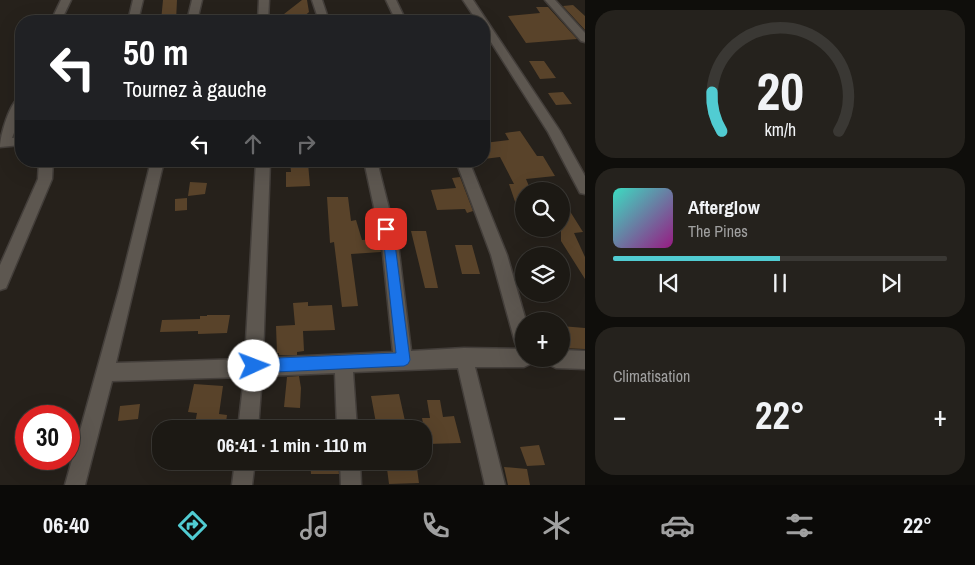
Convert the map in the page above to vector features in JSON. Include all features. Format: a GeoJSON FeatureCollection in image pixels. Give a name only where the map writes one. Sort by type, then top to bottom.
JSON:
{"type":"FeatureCollection","features":[{"type":"Feature","properties":{"kind":"street"},"geometry":{"type":"LineString","coordinates":[[59,15],[66,0]]}},
{"type":"Feature","properties":{"kind":"street"},"geometry":{"type":"LineString","coordinates":[[134,15],[138,0]]}},
{"type":"Feature","properties":{"kind":"street"},"geometry":{"type":"LineString","coordinates":[[193,15],[197,0]]}},
{"type":"Feature","properties":{"kind":"street"},"geometry":{"type":"LineString","coordinates":[[263,15],[264,0]]}},
{"type":"Feature","properties":{"kind":"street"},"geometry":{"type":"LineString","coordinates":[[317,0],[322,15]]}},
{"type":"Feature","properties":{"kind":"street"},"geometry":{"type":"LineString","coordinates":[[391,0],[397,15]]}},
{"type":"Feature","properties":{"kind":"street"},"geometry":{"type":"LineString","coordinates":[[468,0],[478,15]]}},
{"type":"Feature","properties":{"kind":"street"},"geometry":{"type":"LineString","coordinates":[[550,0],[585,39]]}},
{"type":"Feature","properties":{"kind":"street"},"geometry":{"type":"LineString","coordinates":[[490,34],[554,131],[585,189]]}},
{"type":"Feature","properties":{"kind":"street"},"geometry":{"type":"LineString","coordinates":[[2,143],[15,115]]}},
{"type":"Feature","properties":{"kind":"street"},"geometry":{"type":"LineString","coordinates":[[2,143],[15,142]]}},
{"type":"Feature","properties":{"kind":"street"},"geometry":{"type":"LineString","coordinates":[[0,283],[45,179],[46,167]]}},
{"type":"Feature","properties":{"kind":"street"},"geometry":{"type":"LineString","coordinates":[[74,485],[105,372],[156,167]]}},
{"type":"Feature","properties":{"kind":"street"},"geometry":{"type":"LineString","coordinates":[[249,420],[254,366],[263,167]]}},
{"type":"Feature","properties":{"kind":"street"},"geometry":{"type":"LineString","coordinates":[[371,167],[390,244],[404,360]]}},
{"type":"Feature","properties":{"kind":"street"},"geometry":{"type":"LineString","coordinates":[[464,167],[499,255],[515,312]]}},
{"type":"Feature","properties":{"kind":"street"},"geometry":{"type":"LineString","coordinates":[[105,372],[178,372],[254,366],[464,357],[515,358]]}},
{"type":"Feature","properties":{"kind":"street"},"geometry":{"type":"LineString","coordinates":[[464,357],[495,485]]}},
{"type":"Feature","properties":{"kind":"street"},"geometry":{"type":"LineString","coordinates":[[570,359],[585,360]]}},
{"type":"Feature","properties":{"kind":"street"},"geometry":{"type":"LineString","coordinates":[[343,363],[346,420]]}},
{"type":"Feature","properties":{"kind":"street"},"geometry":{"type":"LineString","coordinates":[[242,485],[244,470]]}},
{"type":"Feature","properties":{"kind":"street"},"geometry":{"type":"LineString","coordinates":[[350,470],[351,485]]}},
{"type":"Feature","properties":{"kind":"building"},"geometry":{"type":"Polygon","coordinates":[[[163,0],[177,0],[176,15],[162,15],[163,0]]]}},
{"type":"Feature","properties":{"kind":"building"},"geometry":{"type":"Polygon","coordinates":[[[302,0],[307,0],[309,12],[306,15],[283,15],[302,0]]]}},
{"type":"Feature","properties":{"kind":"building"},"geometry":{"type":"Polygon","coordinates":[[[573,5],[585,16],[585,30],[563,6],[573,5]]]}},
{"type":"Feature","properties":{"kind":"building"},"geometry":{"type":"Polygon","coordinates":[[[536,7],[548,7],[577,39],[526,43],[508,16],[540,13],[536,7]]]}},
{"type":"Feature","properties":{"kind":"building"},"geometry":{"type":"Polygon","coordinates":[[[529,61],[544,61],[556,78],[540,79],[529,61]]]}},
{"type":"Feature","properties":{"kind":"building"},"geometry":{"type":"Polygon","coordinates":[[[563,92],[572,104],[556,105],[548,93],[563,92]]]}},
{"type":"Feature","properties":{"kind":"building"},"geometry":{"type":"Polygon","coordinates":[[[520,131],[537,156],[543,156],[555,176],[526,179],[527,182],[515,182],[515,202],[509,184],[514,184],[500,157],[490,158],[490,142],[509,140],[505,133],[520,131]]]}},
{"type":"Feature","properties":{"kind":"building"},"geometry":{"type":"Polygon","coordinates":[[[291,167],[308,167],[310,186],[286,187],[286,172],[291,172],[291,167]]]}},
{"type":"Feature","properties":{"kind":"building"},"geometry":{"type":"Polygon","coordinates":[[[460,177],[473,211],[467,213],[465,209],[437,210],[431,190],[456,188],[452,178],[460,177]]]}},
{"type":"Feature","properties":{"kind":"building"},"geometry":{"type":"Polygon","coordinates":[[[190,182],[207,183],[205,194],[188,196],[190,182]]]}},
{"type":"Feature","properties":{"kind":"building"},"geometry":{"type":"Polygon","coordinates":[[[327,197],[348,197],[351,221],[356,220],[362,240],[379,239],[381,252],[351,254],[358,306],[342,307],[334,242],[330,243],[327,197]]]}},
{"type":"Feature","properties":{"kind":"building"},"geometry":{"type":"Polygon","coordinates":[[[187,198],[187,210],[175,211],[175,199],[187,198]]]}},
{"type":"Feature","properties":{"kind":"building"},"geometry":{"type":"Polygon","coordinates":[[[570,211],[583,232],[574,233],[585,257],[585,279],[570,255],[570,247],[565,247],[561,237],[570,237],[570,211]]]}},
{"type":"Feature","properties":{"kind":"building"},"geometry":{"type":"Polygon","coordinates":[[[411,231],[426,231],[438,288],[425,288],[411,231]]]}},
{"type":"Feature","properties":{"kind":"building"},"geometry":{"type":"Polygon","coordinates":[[[455,245],[472,245],[480,274],[462,274],[455,245]]]}},
{"type":"Feature","properties":{"kind":"building"},"geometry":{"type":"Polygon","coordinates":[[[308,302],[308,306],[332,305],[335,330],[303,331],[304,351],[297,352],[297,355],[279,355],[277,353],[276,326],[295,325],[293,303],[308,302]]]}},
{"type":"Feature","properties":{"kind":"building"},"geometry":{"type":"Polygon","coordinates":[[[230,315],[227,333],[198,334],[198,331],[160,332],[162,320],[200,319],[200,316],[230,315]]]}},
{"type":"Feature","properties":{"kind":"building"},"geometry":{"type":"Polygon","coordinates":[[[570,327],[585,328],[585,349],[570,348],[570,327]]]}},
{"type":"Feature","properties":{"kind":"building"},"geometry":{"type":"Polygon","coordinates":[[[299,376],[301,388],[300,408],[284,407],[287,377],[299,376]]]}},
{"type":"Feature","properties":{"kind":"building"},"geometry":{"type":"Polygon","coordinates":[[[194,384],[223,386],[219,414],[227,415],[226,420],[196,420],[197,413],[188,412],[194,384]]]}},
{"type":"Feature","properties":{"kind":"building"},"geometry":{"type":"Polygon","coordinates":[[[399,394],[405,420],[375,420],[371,396],[399,394]]]}},
{"type":"Feature","properties":{"kind":"building"},"geometry":{"type":"Polygon","coordinates":[[[427,400],[440,400],[443,417],[454,416],[461,443],[432,444],[432,420],[422,420],[422,418],[430,418],[427,400]]]}},
{"type":"Feature","properties":{"kind":"building"},"geometry":{"type":"Polygon","coordinates":[[[140,404],[138,419],[118,421],[120,406],[140,404]]]}},
{"type":"Feature","properties":{"kind":"building"},"geometry":{"type":"Polygon","coordinates":[[[539,445],[545,465],[527,466],[520,447],[539,445]]]}},
{"type":"Feature","properties":{"kind":"building"},"geometry":{"type":"Polygon","coordinates":[[[504,467],[527,469],[530,485],[508,485],[504,467]]]}},
{"type":"Feature","properties":{"kind":"building"},"geometry":{"type":"Polygon","coordinates":[[[311,470],[339,470],[339,474],[311,474],[311,470]]]}},
{"type":"Feature","properties":{"kind":"building"},"geometry":{"type":"Polygon","coordinates":[[[387,470],[417,470],[419,483],[389,484],[387,470]]]}},
{"type":"Feature","properties":{"kind":"route"},"geometry":{"type":"LineString","coordinates":[[254,366],[404,360],[390,244],[386,229]]}}]}
